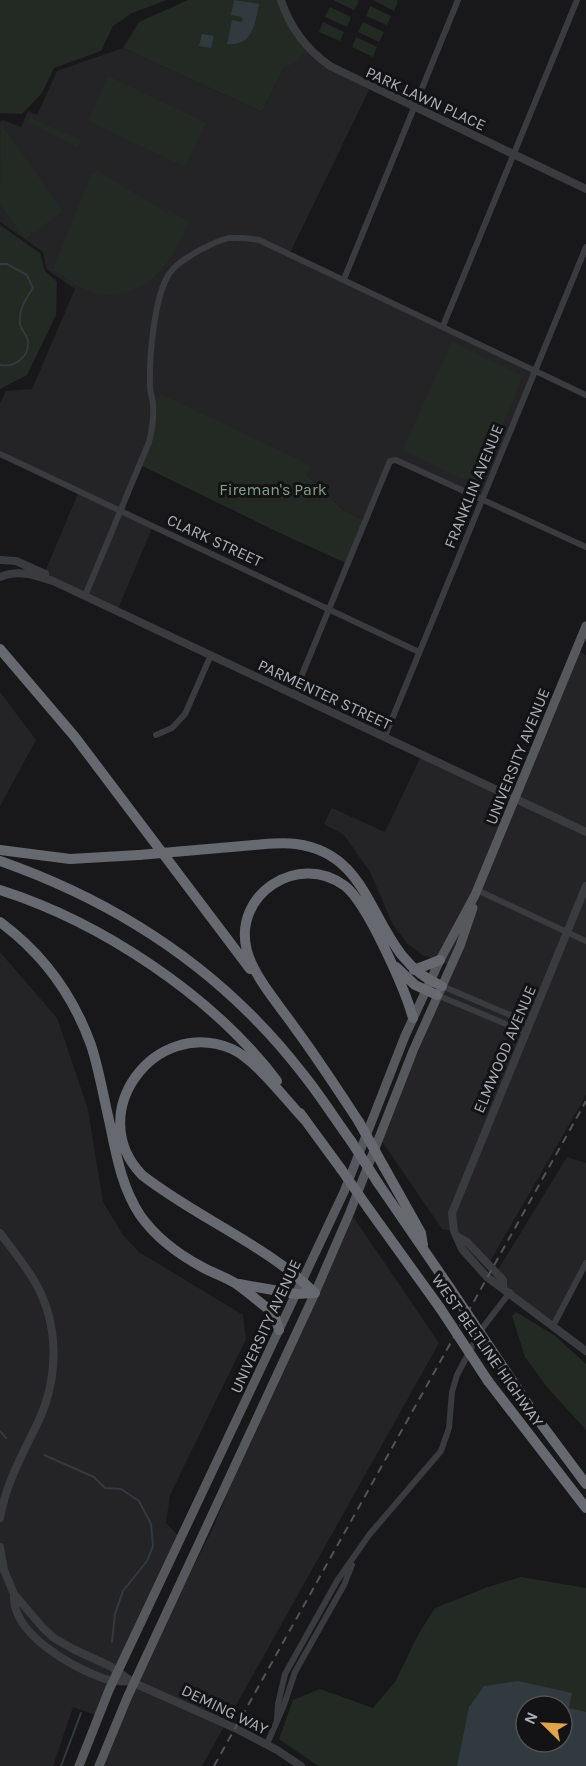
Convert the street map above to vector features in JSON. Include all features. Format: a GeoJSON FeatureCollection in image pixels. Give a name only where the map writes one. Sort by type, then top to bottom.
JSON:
{"type":"FeatureCollection","features":[{"type":"Feature","properties":{"kind":"highway"},"geometry":{"type":"LineString","coordinates":[[0,650],[75,737],[249,968],[270,992]]}},
{"type":"Feature","properties":{"kind":"highway"},"geometry":{"type":"LineString","coordinates":[[0,850],[70,859],[294,843],[326,852],[343,864],[360,883],[393,946],[428,986]]}},
{"type":"Feature","properties":{"kind":"highway","name":"WEST BELTLINE HIGHWAY"},"geometry":{"type":"LineString","coordinates":[[0,861],[65,886],[133,921],[205,971],[273,1038],[303,1073],[539,1421],[586,1482]]}},
{"type":"Feature","properties":{"kind":"highway"},"geometry":{"type":"LineString","coordinates":[[412,1018],[408,1001],[392,963],[359,901],[351,891],[336,881],[310,873],[292,875],[273,883],[260,894],[250,911],[245,927],[248,954],[270,992],[328,1073],[359,1122],[421,1233],[424,1251]]}},
{"type":"Feature","properties":{"kind":"highway"},"geometry":{"type":"LineString","coordinates":[[0,890],[29,900],[105,936],[186,990],[253,1053],[304,1119]]}},
{"type":"Feature","properties":{"kind":"highway"},"geometry":{"type":"LineString","coordinates":[[0,922],[40,958],[60,982],[74,1006],[91,1045],[122,1177],[140,1214],[155,1233],[175,1251],[234,1283],[271,1311],[279,1330]]}},
{"type":"Feature","properties":{"kind":"highway"},"geometry":{"type":"LineString","coordinates":[[414,970],[422,969],[440,960]]}},
{"type":"Feature","properties":{"kind":"highway"},"geometry":{"type":"LineString","coordinates":[[392,963],[406,978],[440,991]]}},
{"type":"Feature","properties":{"kind":"highway"},"geometry":{"type":"LineString","coordinates":[[304,1119],[246,1058],[222,1046],[193,1042],[174,1047],[149,1060],[142,1067],[125,1097],[121,1120],[124,1146],[130,1160],[142,1175],[302,1280],[315,1293]]}},
{"type":"Feature","properties":{"kind":"highway","name":"WEST BELTLINE HIGHWAY"},"geometry":{"type":"LineString","coordinates":[[304,1119],[440,1308],[488,1381],[586,1508]]}},
{"type":"Feature","properties":{"kind":"highway"},"geometry":{"type":"LineString","coordinates":[[234,1283],[296,1294],[315,1293]]}},
{"type":"Feature","properties":{"kind":"main road","name":"UNIVERSITY AVENUE"},"geometry":{"type":"LineString","coordinates":[[80,1766],[116,1676],[348,1183],[412,1018],[476,893],[586,626]]}},
{"type":"Feature","properties":{"kind":"main road","name":"UNIVERSITY AVENUE"},"geometry":{"type":"LineString","coordinates":[[99,1766],[134,1683],[315,1293],[350,1212],[413,1051],[464,937],[476,893]]}},
{"type":"Feature","properties":{"kind":"street","name":"PARK LAWN PLACE"},"geometry":{"type":"LineString","coordinates":[[281,0],[298,36],[322,60],[340,72],[586,189]]}},
{"type":"Feature","properties":{"kind":"street"},"geometry":{"type":"LineString","coordinates":[[344,279],[458,0]]}},
{"type":"Feature","properties":{"kind":"street"},"geometry":{"type":"LineString","coordinates":[[442,327],[577,0]]}},
{"type":"Feature","properties":{"kind":"street"},"geometry":{"type":"LineString","coordinates":[[85,596],[149,442],[153,423],[150,389],[155,312],[163,286],[181,261],[224,238],[241,237],[259,240],[586,395]]}},
{"type":"Feature","properties":{"kind":"street","name":"FRANKLIN AVENUE"},"geometry":{"type":"LineString","coordinates":[[385,736],[586,247]]}},
{"type":"Feature","properties":{"kind":"street","name":"CLARK STREET"},"geometry":{"type":"LineString","coordinates":[[0,454],[419,652]]}},
{"type":"Feature","properties":{"kind":"street"},"geometry":{"type":"LineString","coordinates":[[294,694],[390,461],[396,460],[483,498],[586,547]]}},
{"type":"Feature","properties":{"kind":"street","name":"PARMENTER STREET"},"geometry":{"type":"LineString","coordinates":[[0,560],[29,565],[85,596],[586,832]]}},
{"type":"Feature","properties":{"kind":"street","name":"PARMENTER STREET"},"geometry":{"type":"LineString","coordinates":[[0,577],[23,572],[53,580]]}},
{"type":"Feature","properties":{"kind":"street"},"geometry":{"type":"LineString","coordinates":[[156,735],[172,728],[184,714],[210,655]]}},
{"type":"Feature","properties":{"kind":"street","name":"ELMWOOD AVENUE"},"geometry":{"type":"LineString","coordinates":[[510,1293],[503,1287],[502,1280],[467,1242],[458,1237],[452,1213],[586,886]]}},
{"type":"Feature","properties":{"kind":"street"},"geometry":{"type":"LineString","coordinates":[[476,893],[586,941]]}},
{"type":"Feature","properties":{"kind":"street"},"geometry":{"type":"LineString","coordinates":[[440,991],[529,1023]]}},
{"type":"Feature","properties":{"kind":"street"},"geometry":{"type":"LineString","coordinates":[[440,991],[525,1032]]}},
{"type":"Feature","properties":{"kind":"street"},"geometry":{"type":"LineString","coordinates":[[0,1233],[28,1270],[41,1293],[50,1319],[54,1351],[52,1381],[45,1407],[8,1486],[0,1518]]}},
{"type":"Feature","properties":{"kind":"street"},"geometry":{"type":"LineString","coordinates":[[553,1326],[586,1263]]}},
{"type":"Feature","properties":{"kind":"street"},"geometry":{"type":"LineString","coordinates":[[267,1744],[277,1720],[282,1684],[288,1668],[338,1581],[369,1535],[441,1451],[449,1428],[453,1392],[460,1369],[481,1330],[510,1293],[586,1351]]}},
{"type":"Feature","properties":{"kind":"street","name":"DEMING WAY"},"geometry":{"type":"LineString","coordinates":[[0,1547],[2,1571],[14,1594],[54,1638],[116,1676],[267,1744],[301,1766]]}},
{"type":"Feature","properties":{"kind":"street","name":"DEMING WAY"},"geometry":{"type":"LineString","coordinates":[[14,1594],[13,1606],[18,1616],[38,1641],[63,1659],[104,1678],[116,1676]]}},
{"type":"Feature","properties":{"kind":"shaded area"},"geometry":{"type":"Polygon","coordinates":[[[234,0],[259,4],[254,26],[247,38],[236,44],[227,44],[232,20],[241,22],[243,20],[241,17],[231,15],[234,0]]]}},
{"type":"Feature","properties":{"kind":"shaded area"},"geometry":{"type":"Polygon","coordinates":[[[202,34],[214,36],[211,48],[199,46],[202,34]]]}},
{"type":"Feature","properties":{"kind":"shaded area"},"geometry":{"type":"Polygon","coordinates":[[[123,48],[262,112],[283,69],[309,49],[371,86],[289,255],[534,371],[483,498],[396,460],[390,462],[365,521],[342,509],[307,475],[311,466],[161,395],[121,510],[153,526],[117,611],[44,574],[79,491],[0,454],[0,403],[6,391],[32,389],[75,289],[46,269],[43,252],[0,222],[0,122],[3,120],[21,127],[28,111],[37,115],[57,71],[123,48]]]}},
{"type":"Feature","properties":{"kind":"shaded area"},"geometry":{"type":"Polygon","coordinates":[[[576,650],[586,655],[586,1095],[488,1265],[454,1231],[442,1229],[379,1137],[402,1080],[417,1054],[455,966],[422,955],[407,943],[393,925],[370,872],[344,835],[324,824],[332,808],[385,832],[422,754],[515,798],[576,650]]]}},
{"type":"Feature","properties":{"kind":"shaded area"},"geometry":{"type":"Polygon","coordinates":[[[0,692],[36,740],[0,806],[0,692]]]}},
{"type":"Feature","properties":{"kind":"shaded area"},"geometry":{"type":"Polygon","coordinates":[[[0,952],[57,1018],[88,1109],[103,1202],[123,1235],[139,1252],[243,1315],[246,1339],[170,1495],[166,1523],[179,1537],[98,1716],[73,1707],[53,1766],[0,1766],[0,952]]]}},
{"type":"Feature","properties":{"kind":"shaded area"},"geometry":{"type":"Polygon","coordinates":[[[567,1157],[586,1163],[586,1263],[553,1326],[503,1287],[496,1273],[567,1157]]]}},
{"type":"Feature","properties":{"kind":"shaded area"},"geometry":{"type":"Polygon","coordinates":[[[350,1212],[439,1343],[202,1766],[99,1766],[134,1683],[213,1528],[267,1398],[350,1212]]]}},
{"type":"Feature","properties":{"kind":"shaded area"},"geometry":{"type":"Polygon","coordinates":[[[518,1681],[572,1693],[514,1694],[514,1754],[574,1754],[574,1709],[586,1712],[586,1766],[457,1766],[469,1707],[484,1686],[518,1681]]]}},
{"type":"Feature","properties":{"kind":"green space"},"geometry":{"type":"Polygon","coordinates":[[[0,0],[167,0],[132,13],[113,26],[101,51],[54,68],[42,93],[22,114],[0,113],[0,0]]]}},
{"type":"Feature","properties":{"kind":"green space"},"geometry":{"type":"Polygon","coordinates":[[[188,0],[281,0],[309,49],[296,62],[283,69],[262,112],[123,48],[139,22],[188,0]]]}},
{"type":"Feature","properties":{"kind":"green space"},"geometry":{"type":"Polygon","coordinates":[[[333,0],[357,0],[359,1],[354,10],[333,0]]]}},
{"type":"Feature","properties":{"kind":"green space"},"geometry":{"type":"Polygon","coordinates":[[[373,0],[396,0],[398,1],[394,11],[373,0]]]}},
{"type":"Feature","properties":{"kind":"green space"},"geometry":{"type":"Polygon","coordinates":[[[370,6],[391,16],[387,25],[366,16],[370,6]]]}},
{"type":"Feature","properties":{"kind":"green space"},"geometry":{"type":"Polygon","coordinates":[[[330,7],[351,17],[347,27],[325,17],[330,7]]]}},
{"type":"Feature","properties":{"kind":"green space"},"geometry":{"type":"Polygon","coordinates":[[[323,22],[344,32],[340,41],[319,32],[323,22]]]}},
{"type":"Feature","properties":{"kind":"green space"},"geometry":{"type":"Polygon","coordinates":[[[363,22],[384,32],[379,42],[358,32],[363,22]]]}},
{"type":"Feature","properties":{"kind":"green space"},"geometry":{"type":"Polygon","coordinates":[[[356,37],[377,47],[373,57],[352,47],[356,37]]]}},
{"type":"Feature","properties":{"kind":"green space"},"geometry":{"type":"Polygon","coordinates":[[[108,76],[206,123],[185,167],[88,121],[108,76]]]}},
{"type":"Feature","properties":{"kind":"green space"},"geometry":{"type":"Polygon","coordinates":[[[30,116],[81,140],[78,147],[27,122],[30,116]]]}},
{"type":"Feature","properties":{"kind":"green space"},"geometry":{"type":"Polygon","coordinates":[[[1,124],[63,211],[25,239],[0,205],[1,124]]]}},
{"type":"Feature","properties":{"kind":"green space"},"geometry":{"type":"Polygon","coordinates":[[[98,171],[167,213],[169,210],[189,222],[165,265],[142,286],[127,292],[111,294],[93,292],[52,270],[91,175],[98,171]]]}},
{"type":"Feature","properties":{"kind":"green space"},"geometry":{"type":"Polygon","coordinates":[[[0,225],[40,253],[45,271],[57,282],[56,315],[27,375],[0,389],[0,225]]]}},
{"type":"Feature","properties":{"kind":"green space"},"geometry":{"type":"Polygon","coordinates":[[[452,342],[523,376],[478,486],[402,450],[452,342]]]}},
{"type":"Feature","properties":{"kind":"green space","name":"Fireman's Park"},"geometry":{"type":"Polygon","coordinates":[[[161,394],[312,466],[307,475],[342,509],[365,521],[348,564],[140,465],[149,442],[153,404],[161,394]]]}},
{"type":"Feature","properties":{"kind":"green space"},"geometry":{"type":"Polygon","coordinates":[[[516,1312],[554,1335],[586,1364],[586,1430],[547,1387],[525,1357],[512,1316],[516,1312]]]}},
{"type":"Feature","properties":{"kind":"green space"},"geometry":{"type":"Polygon","coordinates":[[[521,1577],[586,1588],[586,1766],[318,1766],[279,1739],[293,1700],[320,1689],[373,1708],[395,1682],[419,1633],[435,1608],[521,1577]]]}},
{"type":"Feature","properties":{"kind":"waterway"},"geometry":{"type":"LineString","coordinates":[[0,264],[7,264],[27,275],[33,288],[20,314],[21,326],[28,341],[26,352],[16,363],[0,365]]}},
{"type":"Feature","properties":{"kind":"waterway"},"geometry":{"type":"LineString","coordinates":[[0,1431],[6,1438]]}},
{"type":"Feature","properties":{"kind":"waterway"},"geometry":{"type":"LineString","coordinates":[[44,1455],[94,1477],[105,1488],[121,1489],[139,1501],[151,1524],[153,1546],[147,1561],[123,1591],[115,1614],[112,1642]]}},
{"type":"Feature","properties":{"kind":"waterway"},"geometry":{"type":"LineString","coordinates":[[61,1766],[81,1713]]}},
{"type":"Feature","properties":{"kind":"railway"},"geometry":{"type":"LineString","coordinates":[[214,1766],[586,1101]]}}]}
